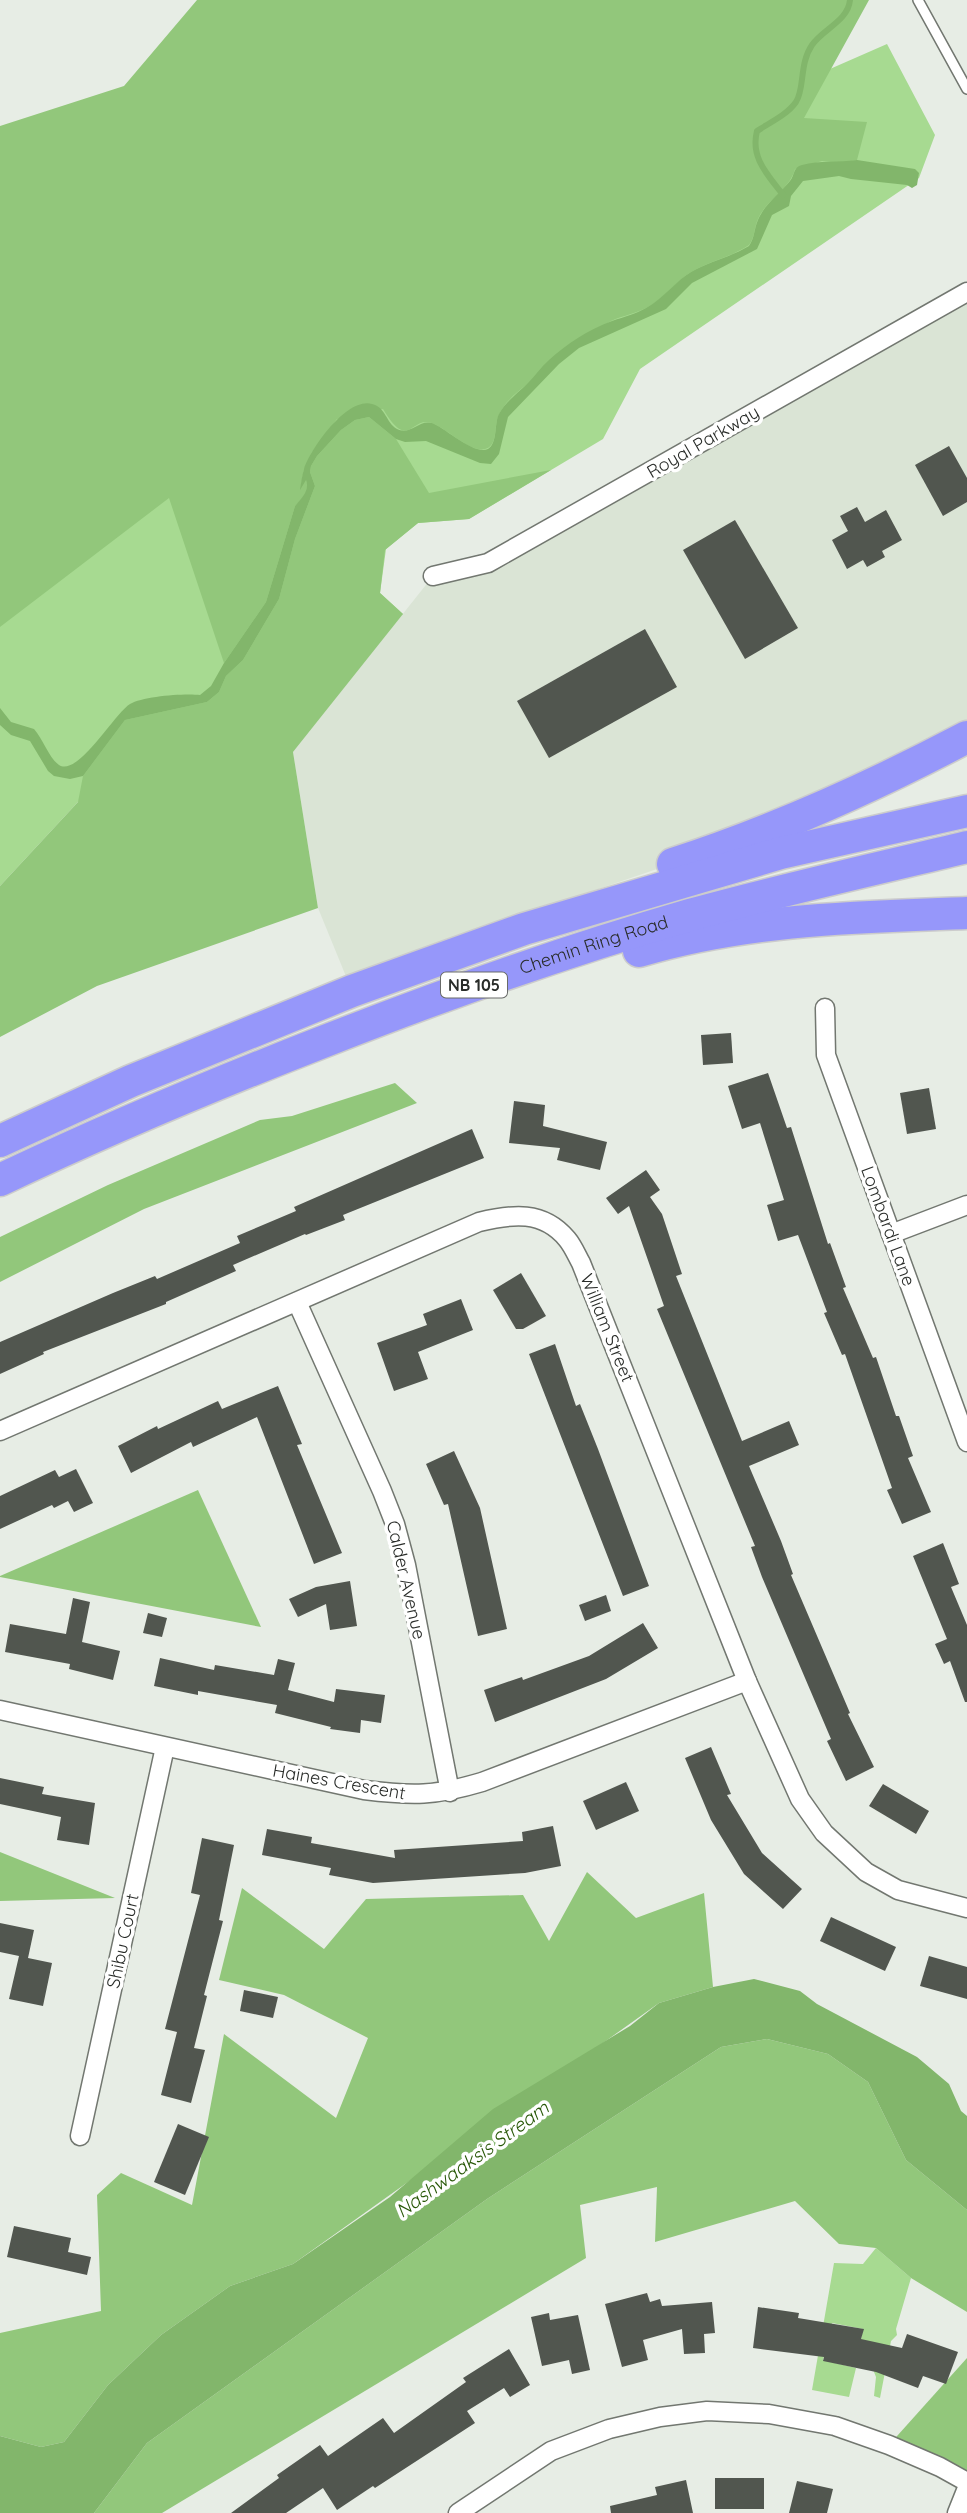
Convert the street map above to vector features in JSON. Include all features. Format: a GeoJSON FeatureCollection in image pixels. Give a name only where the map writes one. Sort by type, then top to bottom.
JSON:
{"type":"FeatureCollection","features":[{"type":"Feature","properties":{"kind":"highway"},"geometry":{"type":"LineString","coordinates":[[352,991],[499,923],[757,835],[821,808],[967,737]]}},
{"type":"Feature","properties":{"kind":"highway","name":"Chemin Ring Road"},"geometry":{"type":"LineString","coordinates":[[0,1141],[131,1081],[352,991],[524,929],[781,853],[967,811]]}},
{"type":"Feature","properties":{"kind":"highway","name":"Chemin Ring Road"},"geometry":{"type":"LineString","coordinates":[[0,1180],[214,1085],[400,1012],[691,915],[967,847]]}},
{"type":"Feature","properties":{"kind":"highway"},"geometry":{"type":"LineString","coordinates":[[214,1085],[649,948],[750,927],[967,913]]}},
{"type":"Feature","properties":{"kind":"street","name":"Royal Parkway"},"geometry":{"type":"LineString","coordinates":[[433,576],[488,563],[967,292]]}},
{"type":"Feature","properties":{"kind":"street","name":"Lombardi Lane"},"geometry":{"type":"LineString","coordinates":[[825,1007],[825,1055],[967,1442]]}},
{"type":"Feature","properties":{"kind":"street"},"geometry":{"type":"LineString","coordinates":[[891,1234],[967,1205]]}},
{"type":"Feature","properties":{"kind":"street","name":"William Street"},"geometry":{"type":"LineString","coordinates":[[0,1431],[479,1222],[508,1215],[540,1218],[567,1239],[581,1264],[747,1681],[800,1799],[836,1846],[866,1872],[898,1890],[967,1908]]}},
{"type":"Feature","properties":{"kind":"street","name":"Calder Avenue"},"geometry":{"type":"LineString","coordinates":[[297,1302],[395,1524],[406,1565],[450,1792]]}},
{"type":"Feature","properties":{"kind":"street","name":"Haines Crescent"},"geometry":{"type":"LineString","coordinates":[[0,1710],[364,1790],[412,1796],[450,1792],[747,1681]]}},
{"type":"Feature","properties":{"kind":"street","name":"Shibu Court"},"geometry":{"type":"LineString","coordinates":[[80,2136],[165,1747]]}},
{"type":"Feature","properties":{"kind":"street"},"geometry":{"type":"LineString","coordinates":[[458,2513],[551,2451],[608,2429],[660,2417],[707,2411],[769,2414],[835,2426],[940,2467],[967,2482]]}},
{"type":"Feature","properties":{"kind":"street"},"geometry":{"type":"LineString","coordinates":[[957,2513],[967,2488]]}},
{"type":"Feature","properties":{"kind":"lane"},"geometry":{"type":"LineString","coordinates":[[918,0],[967,89]]}},
{"type":"Feature","properties":{"kind":"shaded area"},"geometry":{"type":"Polygon","coordinates":[[[197,0],[869,0],[804,118],[867,122],[857,160],[839,163],[822,161],[795,169],[788,183],[762,212],[749,245],[691,272],[646,308],[606,324],[516,393],[501,412],[494,440],[489,447],[473,447],[426,422],[405,431],[399,429],[383,409],[337,419],[312,452],[304,469],[301,486],[306,479],[306,490],[295,506],[266,602],[224,663],[169,498],[0,627],[0,126],[124,86],[197,0]]]}},
{"type":"Feature","properties":{"kind":"shaded area"},"geometry":{"type":"Polygon","coordinates":[[[887,44],[935,135],[919,178],[640,369],[603,439],[469,519],[418,523],[386,549],[380,593],[403,614],[78,802],[0,886],[0,566],[748,105],[887,44]]]}},
{"type":"Feature","properties":{"kind":"shaded area"},"geometry":{"type":"Polygon","coordinates":[[[967,292],[967,737],[692,857],[499,923],[352,991],[318,908],[293,752],[433,576],[488,563],[967,292]]]}},
{"type":"Feature","properties":{"kind":"shaded area"},"geometry":{"type":"Polygon","coordinates":[[[369,417],[396,439],[429,493],[551,470],[469,519],[418,523],[385,550],[380,593],[403,614],[293,752],[318,908],[97,986],[0,1037],[0,886],[78,802],[83,776],[125,720],[207,702],[219,692],[226,676],[243,660],[279,599],[295,539],[315,486],[310,472],[311,466],[341,430],[355,420],[369,417]]]}},
{"type":"Feature","properties":{"kind":"shaded area"},"geometry":{"type":"Polygon","coordinates":[[[395,1083],[417,1103],[144,1209],[0,1282],[0,1237],[108,1185],[260,1120],[292,1116],[395,1083]]]}},
{"type":"Feature","properties":{"kind":"shaded area"},"geometry":{"type":"Polygon","coordinates":[[[198,1490],[261,1627],[0,1577],[0,1576],[198,1490]]]}},
{"type":"Feature","properties":{"kind":"shaded area"},"geometry":{"type":"Polygon","coordinates":[[[0,1852],[115,1898],[0,1901],[0,1852]]]}},
{"type":"Feature","properties":{"kind":"shaded area"},"geometry":{"type":"Polygon","coordinates":[[[587,1872],[636,1918],[704,1893],[713,1987],[659,2003],[293,2264],[230,2286],[161,2335],[108,2385],[64,2442],[41,2447],[0,2436],[0,2333],[101,2311],[97,2195],[121,2173],[192,2205],[224,2034],[336,2118],[368,2038],[284,1995],[219,1980],[242,1888],[324,1949],[366,1899],[523,1895],[549,1941],[587,1872]]]}},
{"type":"Feature","properties":{"kind":"shaded area"},"geometry":{"type":"Polygon","coordinates":[[[767,2039],[828,2054],[868,2082],[906,2160],[967,2210],[967,2312],[911,2278],[876,2248],[839,2244],[795,2201],[655,2242],[657,2187],[580,2205],[586,2258],[162,2513],[94,2513],[147,2443],[487,2199],[721,2047],[767,2039]]]}},
{"type":"Feature","properties":{"kind":"shaded area"},"geometry":{"type":"Polygon","coordinates":[[[876,2248],[911,2278],[896,2329],[897,2335],[891,2341],[880,2398],[874,2396],[876,2377],[861,2339],[863,2329],[832,2323],[823,2360],[856,2368],[849,2397],[812,2390],[834,2263],[863,2264],[876,2248]]]}},
{"type":"Feature","properties":{"kind":"shaded area"},"geometry":{"type":"Polygon","coordinates":[[[967,2358],[967,2482],[889,2445],[967,2358]]]}},
{"type":"Feature","properties":{"kind":"water"},"geometry":{"type":"Polygon","coordinates":[[[857,160],[915,169],[919,173],[917,185],[912,188],[907,185],[839,176],[803,181],[791,196],[789,206],[772,215],[757,249],[692,283],[666,309],[579,348],[559,364],[508,417],[499,454],[491,464],[480,463],[426,441],[405,442],[396,439],[369,417],[355,420],[341,430],[311,466],[310,472],[315,486],[295,539],[279,599],[243,660],[226,676],[219,692],[207,702],[125,720],[83,776],[70,779],[54,776],[48,771],[30,741],[11,735],[0,725],[0,708],[11,722],[34,729],[55,762],[67,766],[86,754],[130,704],[165,696],[200,695],[211,686],[266,602],[295,506],[306,491],[306,480],[300,490],[304,469],[322,437],[341,416],[362,404],[372,404],[380,408],[390,423],[402,431],[423,423],[432,423],[468,445],[482,450],[488,449],[493,442],[502,409],[563,348],[595,328],[646,308],[691,272],[749,246],[761,215],[799,166],[857,160]]]}},
{"type":"Feature","properties":{"kind":"water","name":"Nashwaaksis Stream"},"geometry":{"type":"Polygon","coordinates":[[[754,1979],[800,1991],[817,2004],[917,2057],[949,2084],[961,2111],[967,2116],[967,2210],[906,2160],[868,2082],[828,2054],[767,2039],[721,2047],[487,2199],[147,2443],[94,2513],[0,2513],[0,2436],[41,2447],[64,2442],[108,2385],[161,2335],[230,2286],[293,2264],[390,2197],[493,2109],[630,2026],[659,2003],[713,1987],[754,1979]]]}},
{"type":"Feature","properties":{"kind":"building"},"geometry":{"type":"Polygon","coordinates":[[[949,446],[967,478],[967,502],[943,516],[915,465],[949,446]]]}},
{"type":"Feature","properties":{"kind":"building"},"geometry":{"type":"Polygon","coordinates":[[[857,507],[865,522],[886,510],[902,540],[882,551],[885,557],[867,567],[863,560],[847,569],[832,540],[848,531],[840,516],[857,507]]]}},
{"type":"Feature","properties":{"kind":"building"},"geometry":{"type":"Polygon","coordinates":[[[735,520],[798,628],[745,659],[683,550],[735,520]]]}},
{"type":"Feature","properties":{"kind":"building"},"geometry":{"type":"Polygon","coordinates":[[[645,629],[677,687],[549,758],[517,701],[645,629]]]}},
{"type":"Feature","properties":{"kind":"building"},"geometry":{"type":"Polygon","coordinates":[[[731,1033],[733,1063],[703,1065],[701,1035],[731,1033]]]}},
{"type":"Feature","properties":{"kind":"building"},"geometry":{"type":"Polygon","coordinates":[[[768,1073],[787,1128],[791,1127],[828,1244],[830,1243],[846,1287],[843,1288],[873,1358],[876,1357],[913,1456],[908,1458],[931,1512],[902,1524],[887,1490],[892,1488],[845,1354],[842,1355],[824,1313],[827,1312],[798,1235],[778,1241],[767,1205],[784,1200],[760,1123],[742,1129],[728,1086],[768,1073]]]}},
{"type":"Feature","properties":{"kind":"building"},"geometry":{"type":"Polygon","coordinates":[[[929,1088],[936,1129],[907,1134],[900,1093],[929,1088]]]}},
{"type":"Feature","properties":{"kind":"building"},"geometry":{"type":"Polygon","coordinates":[[[514,1101],[545,1105],[543,1126],[607,1142],[600,1170],[557,1160],[560,1148],[509,1143],[514,1101]]]}},
{"type":"Feature","properties":{"kind":"building"},"geometry":{"type":"Polygon","coordinates":[[[472,1129],[484,1158],[343,1215],[345,1220],[233,1265],[236,1271],[166,1304],[43,1352],[44,1354],[0,1374],[0,1342],[113,1293],[155,1276],[157,1279],[240,1243],[237,1236],[296,1211],[294,1207],[472,1129]]]}},
{"type":"Feature","properties":{"kind":"building"},"geometry":{"type":"Polygon","coordinates":[[[646,1170],[660,1190],[650,1197],[662,1214],[682,1274],[676,1276],[742,1441],[789,1421],[799,1445],[749,1466],[781,1541],[793,1574],[791,1575],[850,1713],[848,1714],[874,1767],[846,1781],[827,1741],[831,1739],[762,1577],[751,1547],[755,1546],[657,1309],[664,1306],[629,1206],[618,1214],[606,1198],[646,1170]]]}},
{"type":"Feature","properties":{"kind":"building"},"geometry":{"type":"Polygon","coordinates":[[[521,1273],[546,1316],[523,1329],[516,1329],[493,1290],[521,1273]]]}},
{"type":"Feature","properties":{"kind":"building"},"geometry":{"type":"Polygon","coordinates":[[[461,1299],[473,1330],[418,1352],[428,1379],[394,1391],[377,1343],[427,1325],[423,1314],[461,1299]]]}},
{"type":"Feature","properties":{"kind":"building"},"geometry":{"type":"Polygon","coordinates":[[[555,1344],[576,1406],[580,1404],[649,1586],[623,1596],[529,1354],[555,1344]]]}},
{"type":"Feature","properties":{"kind":"building"},"geometry":{"type":"Polygon","coordinates":[[[278,1386],[302,1444],[297,1445],[342,1553],[314,1564],[257,1417],[193,1447],[191,1442],[131,1473],[118,1446],[157,1426],[158,1429],[218,1401],[222,1409],[278,1386]]]}},
{"type":"Feature","properties":{"kind":"building"},"geometry":{"type":"Polygon","coordinates":[[[454,1451],[480,1508],[507,1629],[478,1636],[448,1504],[444,1505],[426,1464],[454,1451]]]}},
{"type":"Feature","properties":{"kind":"building"},"geometry":{"type":"Polygon","coordinates":[[[76,1469],[93,1503],[74,1512],[68,1501],[54,1508],[52,1505],[0,1529],[0,1496],[55,1470],[59,1477],[76,1469]]]}},
{"type":"Feature","properties":{"kind":"building"},"geometry":{"type":"Polygon","coordinates":[[[943,1543],[959,1584],[951,1587],[967,1625],[967,1702],[950,1661],[944,1664],[935,1644],[947,1639],[913,1556],[943,1543]]]}},
{"type":"Feature","properties":{"kind":"building"},"geometry":{"type":"Polygon","coordinates":[[[350,1581],[357,1626],[330,1630],[326,1604],[298,1617],[289,1599],[316,1587],[350,1581]]]}},
{"type":"Feature","properties":{"kind":"building"},"geometry":{"type":"Polygon","coordinates":[[[606,1595],[611,1611],[585,1621],[579,1605],[606,1595]]]}},
{"type":"Feature","properties":{"kind":"building"},"geometry":{"type":"Polygon","coordinates":[[[73,1598],[90,1602],[82,1642],[120,1651],[113,1680],[69,1669],[70,1664],[5,1652],[10,1624],[66,1634],[73,1598]]]}},
{"type":"Feature","properties":{"kind":"building"},"geometry":{"type":"Polygon","coordinates":[[[148,1613],[167,1618],[162,1637],[143,1633],[148,1613]]]}},
{"type":"Feature","properties":{"kind":"building"},"geometry":{"type":"Polygon","coordinates":[[[643,1623],[658,1648],[606,1679],[495,1722],[484,1690],[522,1677],[523,1680],[589,1656],[643,1623]]]}},
{"type":"Feature","properties":{"kind":"building"},"geometry":{"type":"Polygon","coordinates":[[[160,1658],[214,1670],[215,1665],[274,1675],[278,1659],[295,1663],[288,1690],[334,1702],[336,1689],[385,1695],[381,1723],[361,1720],[360,1733],[330,1729],[331,1727],[275,1713],[277,1705],[198,1691],[198,1695],[154,1686],[160,1658]]]}},
{"type":"Feature","properties":{"kind":"building"},"geometry":{"type":"Polygon","coordinates":[[[711,1747],[731,1794],[727,1795],[762,1853],[802,1889],[783,1909],[744,1874],[711,1820],[685,1758],[711,1747]]]}},
{"type":"Feature","properties":{"kind":"building"},"geometry":{"type":"Polygon","coordinates":[[[0,1778],[44,1787],[42,1794],[95,1803],[89,1845],[57,1840],[61,1817],[0,1804],[0,1778]]]}},
{"type":"Feature","properties":{"kind":"building"},"geometry":{"type":"Polygon","coordinates":[[[626,1782],[639,1811],[596,1830],[583,1801],[626,1782]]]}},
{"type":"Feature","properties":{"kind":"building"},"geometry":{"type":"Polygon","coordinates":[[[883,1784],[929,1811],[916,1834],[869,1806],[883,1784]]]}},
{"type":"Feature","properties":{"kind":"building"},"geometry":{"type":"Polygon","coordinates":[[[553,1826],[561,1866],[525,1873],[373,1883],[329,1875],[331,1868],[262,1855],[267,1829],[312,1837],[311,1843],[395,1858],[394,1850],[523,1841],[522,1832],[553,1826]]]}},
{"type":"Feature","properties":{"kind":"building"},"geometry":{"type":"Polygon","coordinates":[[[202,1838],[234,1845],[219,1920],[223,1921],[194,2048],[205,2050],[191,2103],[161,2095],[177,2032],[165,2029],[200,1895],[191,1893],[202,1838]]]}},
{"type":"Feature","properties":{"kind":"building"},"geometry":{"type":"Polygon","coordinates":[[[831,1917],[896,1947],[885,1971],[820,1941],[831,1917]]]}},
{"type":"Feature","properties":{"kind":"building"},"geometry":{"type":"Polygon","coordinates":[[[0,1923],[34,1930],[28,1958],[52,1963],[43,2006],[9,1999],[19,1956],[0,1952],[0,1923]]]}},
{"type":"Feature","properties":{"kind":"building"},"geometry":{"type":"Polygon","coordinates":[[[929,1956],[967,1967],[967,1999],[920,1986],[929,1956]]]}},
{"type":"Feature","properties":{"kind":"building"},"geometry":{"type":"Polygon","coordinates":[[[244,1990],[278,1997],[273,2018],[240,2011],[244,1990]]]}},
{"type":"Feature","properties":{"kind":"building"},"geometry":{"type":"Polygon","coordinates":[[[178,2124],[209,2137],[185,2195],[154,2182],[178,2124]]]}},
{"type":"Feature","properties":{"kind":"building"},"geometry":{"type":"Polygon","coordinates":[[[14,2226],[71,2238],[68,2252],[91,2257],[87,2275],[7,2257],[14,2226]]]}},
{"type":"Feature","properties":{"kind":"building"},"geometry":{"type":"Polygon","coordinates":[[[647,2293],[650,2302],[660,2299],[662,2306],[712,2302],[715,2333],[704,2334],[705,2353],[684,2354],[682,2329],[643,2340],[648,2360],[622,2367],[605,2304],[647,2293]]]}},
{"type":"Feature","properties":{"kind":"building"},"geometry":{"type":"Polygon","coordinates":[[[758,2307],[799,2313],[798,2318],[864,2329],[861,2339],[902,2348],[907,2334],[958,2352],[946,2384],[923,2376],[918,2388],[876,2372],[823,2361],[824,2357],[753,2348],[758,2307]]]}},
{"type":"Feature","properties":{"kind":"building"},"geometry":{"type":"Polygon","coordinates":[[[549,2313],[550,2320],[578,2315],[590,2370],[572,2374],[569,2360],[542,2366],[531,2317],[549,2313]]]}},
{"type":"Feature","properties":{"kind":"building"},"geometry":{"type":"Polygon","coordinates":[[[509,2349],[530,2385],[510,2397],[504,2388],[467,2411],[475,2423],[375,2488],[373,2486],[337,2510],[323,2488],[286,2513],[231,2513],[279,2478],[277,2475],[320,2445],[328,2456],[383,2418],[394,2433],[466,2382],[463,2378],[509,2349]]]}},
{"type":"Feature","properties":{"kind":"building"},"geometry":{"type":"Polygon","coordinates":[[[715,2478],[764,2478],[764,2509],[715,2509],[715,2478]]]}},
{"type":"Feature","properties":{"kind":"building"},"geometry":{"type":"Polygon","coordinates":[[[686,2480],[693,2513],[611,2513],[610,2506],[657,2495],[655,2487],[686,2480]]]}},
{"type":"Feature","properties":{"kind":"building"},"geometry":{"type":"Polygon","coordinates":[[[797,2481],[833,2489],[827,2513],[789,2513],[797,2481]]]}},
{"type":"Feature","properties":{"kind":"waterway"},"geometry":{"type":"LineString","coordinates":[[783,195],[758,158],[755,141],[757,131],[783,115],[796,102],[808,52],[817,39],[845,14],[850,0]]}}]}
